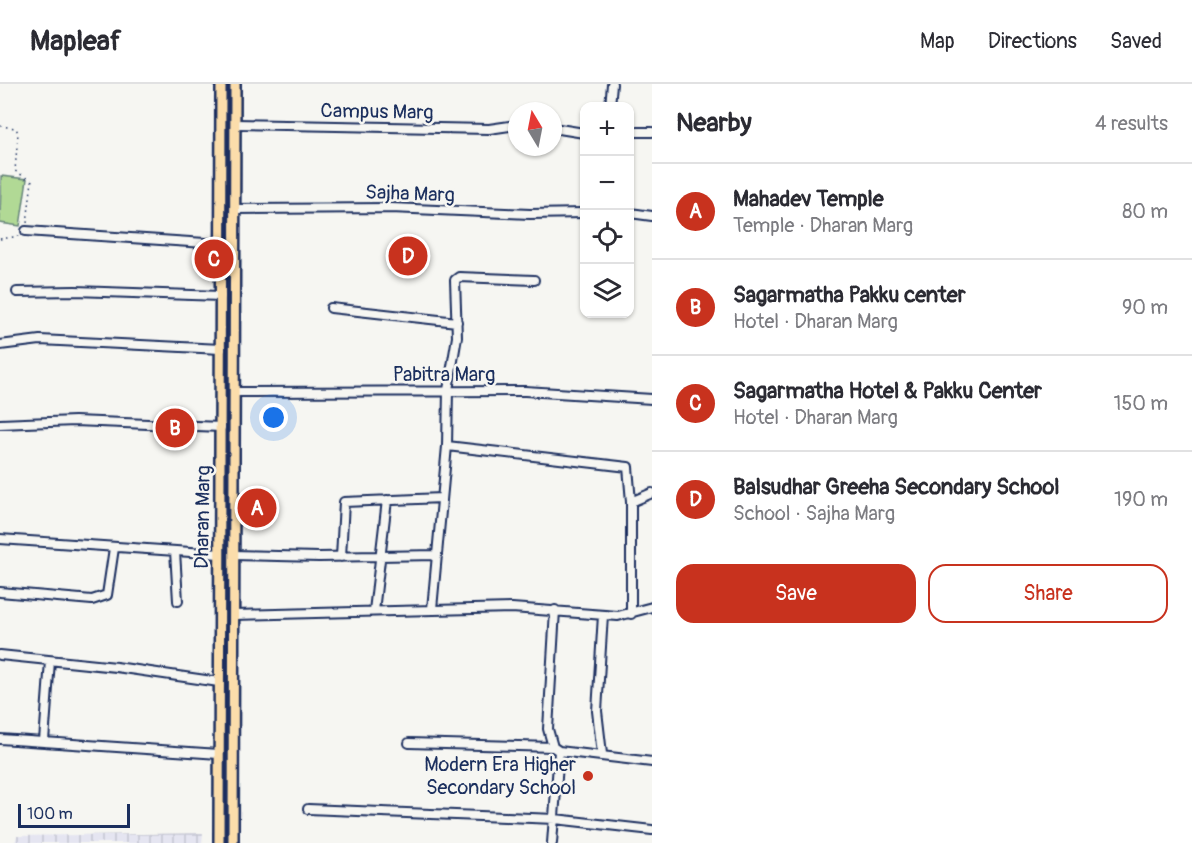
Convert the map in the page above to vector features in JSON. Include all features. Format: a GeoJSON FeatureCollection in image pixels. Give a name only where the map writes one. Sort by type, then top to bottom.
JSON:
{"type":"FeatureCollection","features":[{"type":"Feature","properties":{"kind":"main road","name":"Dharan Marg"},"geometry":{"type":"LineString","coordinates":[[219,843],[221,84]]}},
{"type":"Feature","properties":{"kind":"main road","name":"Dharan Marg"},"geometry":{"type":"LineString","coordinates":[[233,843],[236,84]]}},
{"type":"Feature","properties":{"kind":"street"},"geometry":{"type":"LineString","coordinates":[[610,102],[612,84]]}},
{"type":"Feature","properties":{"kind":"street","name":"Campus Marg"},"geometry":{"type":"LineString","coordinates":[[235,124],[489,129],[508,126]]}},
{"type":"Feature","properties":{"kind":"street"},"geometry":{"type":"LineString","coordinates":[[562,129],[580,131]]}},
{"type":"Feature","properties":{"kind":"street"},"geometry":{"type":"LineString","coordinates":[[634,132],[652,132]]}},
{"type":"Feature","properties":{"kind":"street","name":"Sajha Marg"},"geometry":{"type":"LineString","coordinates":[[235,209],[391,208],[580,213]]}},
{"type":"Feature","properties":{"kind":"street"},"geometry":{"type":"LineString","coordinates":[[634,214],[652,216]]}},
{"type":"Feature","properties":{"kind":"street"},"geometry":{"type":"LineString","coordinates":[[26,231],[220,244]]}},
{"type":"Feature","properties":{"kind":"street"},"geometry":{"type":"LineString","coordinates":[[432,609],[447,446],[448,390],[457,322],[457,278],[534,280]]}},
{"type":"Feature","properties":{"kind":"street"},"geometry":{"type":"LineString","coordinates":[[17,292],[75,291],[221,296]]}},
{"type":"Feature","properties":{"kind":"street"},"geometry":{"type":"LineString","coordinates":[[331,308],[457,322]]}},
{"type":"Feature","properties":{"kind":"street"},"geometry":{"type":"LineString","coordinates":[[0,345],[40,340],[221,349]]}},
{"type":"Feature","properties":{"kind":"street","name":"Pabitra Marg"},"geometry":{"type":"LineString","coordinates":[[236,392],[525,391],[652,399]]}},
{"type":"Feature","properties":{"kind":"street"},"geometry":{"type":"LineString","coordinates":[[0,424],[75,421],[221,427]]}},
{"type":"Feature","properties":{"kind":"street"},"geometry":{"type":"LineString","coordinates":[[447,446],[627,466],[631,502],[631,614]]}},
{"type":"Feature","properties":{"kind":"street"},"geometry":{"type":"LineString","coordinates":[[631,502],[652,493]]}},
{"type":"Feature","properties":{"kind":"street"},"geometry":{"type":"LineString","coordinates":[[341,557],[344,502],[442,498]]}},
{"type":"Feature","properties":{"kind":"street"},"geometry":{"type":"LineString","coordinates":[[374,611],[387,500]]}},
{"type":"Feature","properties":{"kind":"street"},"geometry":{"type":"LineString","coordinates":[[0,539],[220,554]]}},
{"type":"Feature","properties":{"kind":"street"},"geometry":{"type":"LineString","coordinates":[[0,592],[92,600],[104,598],[107,595],[114,548]]}},
{"type":"Feature","properties":{"kind":"street"},"geometry":{"type":"LineString","coordinates":[[175,551],[178,600]]}},
{"type":"Feature","properties":{"kind":"street"},"geometry":{"type":"LineString","coordinates":[[234,555],[341,557],[437,555]]}},
{"type":"Feature","properties":{"kind":"street"},"geometry":{"type":"LineString","coordinates":[[234,615],[432,609],[555,610],[603,615],[631,614],[652,608]]}},
{"type":"Feature","properties":{"kind":"street"},"geometry":{"type":"LineString","coordinates":[[552,843],[555,819],[556,749],[548,729],[555,610]]}},
{"type":"Feature","properties":{"kind":"street"},"geometry":{"type":"LineString","coordinates":[[602,754],[597,711],[603,615]]}},
{"type":"Feature","properties":{"kind":"street"},"geometry":{"type":"LineString","coordinates":[[0,656],[50,660],[219,682]]}},
{"type":"Feature","properties":{"kind":"street"},"geometry":{"type":"LineString","coordinates":[[44,741],[50,660]]}},
{"type":"Feature","properties":{"kind":"street"},"geometry":{"type":"LineString","coordinates":[[0,739],[219,754]]}},
{"type":"Feature","properties":{"kind":"street"},"geometry":{"type":"LineString","coordinates":[[409,744],[556,749],[652,762]]}},
{"type":"Feature","properties":{"kind":"street"},"geometry":{"type":"LineString","coordinates":[[308,808],[555,819],[652,830]]}},
{"type":"Feature","properties":{"kind":"path"},"geometry":{"type":"LineString","coordinates":[[0,126],[18,130],[15,171],[32,181],[26,231],[21,236],[0,240]]}},
{"type":"Feature","properties":{"kind":"shaded area"},"geometry":{"type":"Polygon","coordinates":[[[203,833],[202,843],[15,843],[17,836],[203,833]]]}},
{"type":"Feature","properties":{"kind":"green space"},"geometry":{"type":"Polygon","coordinates":[[[1,176],[27,179],[20,226],[0,223],[1,176]]]}},
{"type":"Feature","properties":{"kind":"place","name":"Balsudhar Greeha Secondary School"},"geometry":{"type":"Point","coordinates":[408,256]}},
{"type":"Feature","properties":{"kind":"place","name":"Sagarmatha Hotel & Pakku Center"},"geometry":{"type":"Point","coordinates":[214,259]}},
{"type":"Feature","properties":{"kind":"place","name":"Sagarmatha Pakku center"},"geometry":{"type":"Point","coordinates":[175,428]}},
{"type":"Feature","properties":{"kind":"place","name":"Mahadev Temple"},"geometry":{"type":"Point","coordinates":[257,508]}},
{"type":"Feature","properties":{"kind":"place","name":"Modern Era Higher Secondary School"},"geometry":{"type":"Point","coordinates":[588,776]}}]}
